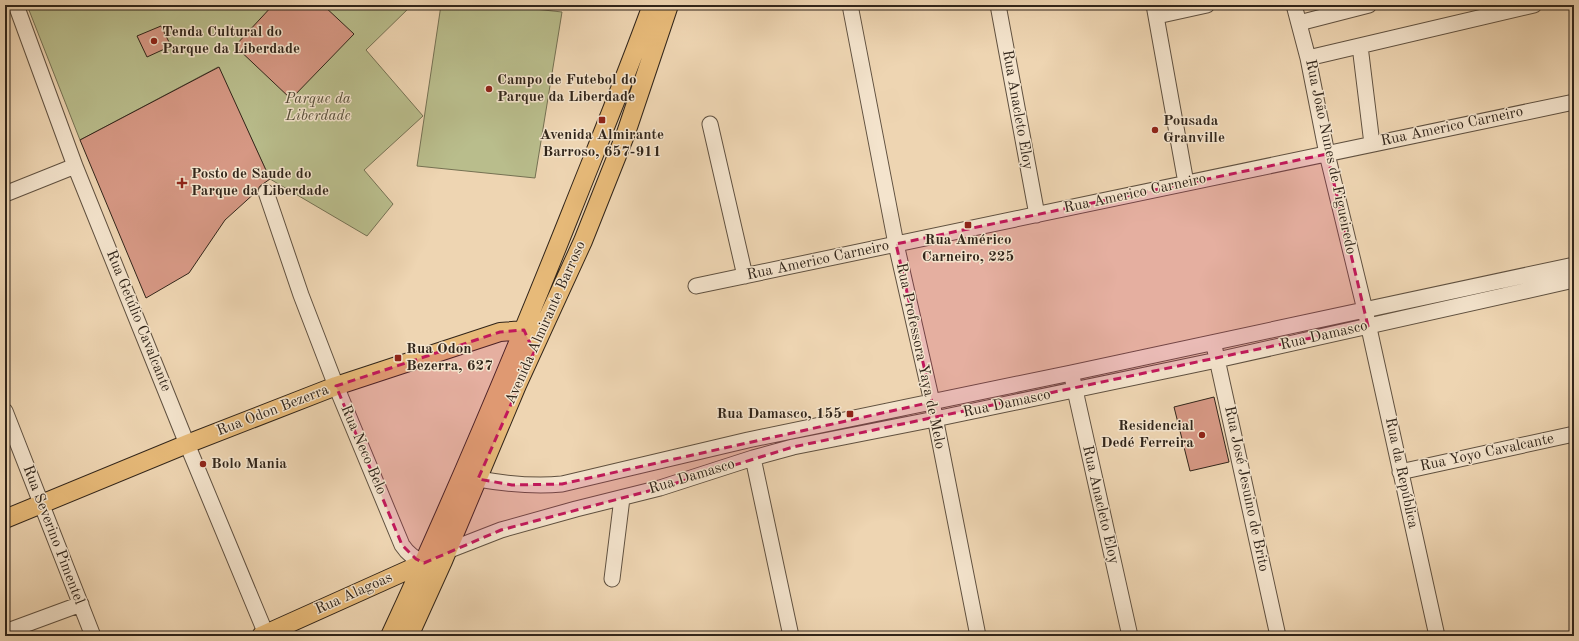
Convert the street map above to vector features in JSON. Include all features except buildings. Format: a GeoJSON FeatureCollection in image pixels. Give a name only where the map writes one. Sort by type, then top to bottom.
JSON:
{"type":"FeatureCollection","features":[{"type":"Feature","properties":{"kind":"main road","name":"Avenida Almirante Barroso"},"geometry":{"type":"LineString","coordinates":[[390,636],[424,563],[524,330],[631,62],[652,5]]}},
{"type":"Feature","properties":{"kind":"main road","name":"Avenida Almirante Barroso"},"geometry":{"type":"LineString","coordinates":[[408,636],[447,552],[517,385],[534,352],[583,241],[626,133],[669,5]]}},
{"type":"Feature","properties":{"kind":"main road"},"geometry":{"type":"LineString","coordinates":[[524,330],[534,352]]}},
{"type":"Feature","properties":{"kind":"main road","name":"Rua Odon Bezerra"},"geometry":{"type":"LineString","coordinates":[[5,519],[187,444],[336,386],[500,332],[524,330]]}},
{"type":"Feature","properties":{"kind":"main road","name":"Rua Alagoas"},"geometry":{"type":"LineString","coordinates":[[263,635],[447,552]]}},
{"type":"Feature","properties":{"kind":"street","name":"Rua Getúlio Cavalcante"},"geometry":{"type":"LineString","coordinates":[[16,5],[76,166],[263,635]]}},
{"type":"Feature","properties":{"kind":"street","name":"Rua Professora Yaya de Melo"},"geometry":{"type":"LineString","coordinates":[[850,5],[896,244],[932,402],[978,636]]}},
{"type":"Feature","properties":{"kind":"street","name":"Rua Anacleto Eloy"},"geometry":{"type":"LineString","coordinates":[[998,5],[1037,215]]}},
{"type":"Feature","properties":{"kind":"street"},"geometry":{"type":"LineString","coordinates":[[1186,183],[1155,10],[1207,5]]}},
{"type":"Feature","properties":{"kind":"street","name":"Rua João Nunes de Figueiredo"},"geometry":{"type":"LineString","coordinates":[[1294,5],[1308,58],[1327,154],[1365,310]]}},
{"type":"Feature","properties":{"kind":"street"},"geometry":{"type":"LineString","coordinates":[[1308,58],[1534,5]]}},
{"type":"Feature","properties":{"kind":"street"},"geometry":{"type":"LineString","coordinates":[[1299,23],[1362,6]]}},
{"type":"Feature","properties":{"kind":"street"},"geometry":{"type":"LineString","coordinates":[[1360,46],[1372,144]]}},
{"type":"Feature","properties":{"kind":"street","name":"Rua Americo Carneiro"},"geometry":{"type":"LineString","coordinates":[[696,286],[1574,102]]}},
{"type":"Feature","properties":{"kind":"street"},"geometry":{"type":"LineString","coordinates":[[710,124],[745,276]]}},
{"type":"Feature","properties":{"kind":"street"},"geometry":{"type":"LineString","coordinates":[[5,194],[76,166]]}},
{"type":"Feature","properties":{"kind":"street","name":"Rua Neco Belo"},"geometry":{"type":"LineString","coordinates":[[266,192],[301,295],[336,386],[402,545],[408,553],[424,563]]}},
{"type":"Feature","properties":{"kind":"street","name":"Rua Damasco"},"geometry":{"type":"LineString","coordinates":[[478,479],[512,485],[542,486],[562,484],[748,440],[1213,343],[1574,265]]}},
{"type":"Feature","properties":{"kind":"street","name":"Rua Damasco"},"geometry":{"type":"LineString","coordinates":[[447,552],[501,530],[576,508],[660,488],[753,458],[793,447],[1217,360],[1574,280]]}},
{"type":"Feature","properties":{"kind":"street","name":"Rua da República"},"geometry":{"type":"LineString","coordinates":[[1365,310],[1436,636]]}},
{"type":"Feature","properties":{"kind":"street","name":"Rua José Jesuino de Brito"},"geometry":{"type":"LineString","coordinates":[[1213,343],[1278,636]]}},
{"type":"Feature","properties":{"kind":"street","name":"Rua Anacleto Eloy"},"geometry":{"type":"LineString","coordinates":[[1071,373],[1130,636]]}},
{"type":"Feature","properties":{"kind":"street","name":"Rua Severino Pimentel"},"geometry":{"type":"LineString","coordinates":[[5,411],[93,636]]}},
{"type":"Feature","properties":{"kind":"street","name":"Rua Yoyo Cavalcante"},"geometry":{"type":"LineString","coordinates":[[1400,472],[1574,434]]}},
{"type":"Feature","properties":{"kind":"street"},"geometry":{"type":"LineString","coordinates":[[753,458],[791,636]]}},
{"type":"Feature","properties":{"kind":"street"},"geometry":{"type":"LineString","coordinates":[[612,579],[622,498]]}},
{"type":"Feature","properties":{"kind":"street"},"geometry":{"type":"LineString","coordinates":[[5,632],[81,604]]}},
{"type":"Feature","properties":{"kind":"highlighted area"},"geometry":{"type":"Polygon","coordinates":[[[1327,154],[1368,326],[793,447],[660,488],[501,530],[424,563],[416,559],[402,545],[336,386],[500,332],[524,330],[534,352],[478,479],[512,485],[562,484],[932,402],[896,244],[1327,154]]]}},
{"type":"Feature","properties":{"kind":"green space","name":"Parque da Liberdade"},"geometry":{"type":"Polygon","coordinates":[[[27,5],[412,5],[366,50],[423,116],[364,170],[393,204],[367,236],[270,179],[218,67],[80,140],[27,5]]]}},
{"type":"Feature","properties":{"kind":"green space","name":"Campo de Futebol do Parque da Liberdade"},"geometry":{"type":"Polygon","coordinates":[[[441,5],[498,5],[562,12],[535,178],[417,166],[441,5]]]}},
{"type":"Feature","properties":{"kind":"place","name":"Tenda Cultural do Parque da Liberdade"},"geometry":{"type":"Point","coordinates":[154,41]}},
{"type":"Feature","properties":{"kind":"place","name":"Campo de Futebol do Parque da Liberdade"},"geometry":{"type":"Point","coordinates":[489,89]}},
{"type":"Feature","properties":{"kind":"place","name":"Avenida Almirante Barroso, 657-911"},"geometry":{"type":"Point","coordinates":[602,120]}},
{"type":"Feature","properties":{"kind":"place","name":"Pousada Granville"},"geometry":{"type":"Point","coordinates":[1155,130]}},
{"type":"Feature","properties":{"kind":"place","name":"Posto de Saude do Parque da Liberdade"},"geometry":{"type":"Point","coordinates":[182,183]}},
{"type":"Feature","properties":{"kind":"place","name":"Rua Américo Carneiro, 225"},"geometry":{"type":"Point","coordinates":[968,225]}},
{"type":"Feature","properties":{"kind":"place","name":"Rua Odon Bezerra, 627"},"geometry":{"type":"Point","coordinates":[398,358]}},
{"type":"Feature","properties":{"kind":"place","name":"Rua Damasco, 155"},"geometry":{"type":"Point","coordinates":[850,414]}},
{"type":"Feature","properties":{"kind":"place","name":"Residencial Dedé Ferreira"},"geometry":{"type":"Point","coordinates":[1202,435]}},
{"type":"Feature","properties":{"kind":"place","name":"Bolo Mania"},"geometry":{"type":"Point","coordinates":[203,464]}}]}
